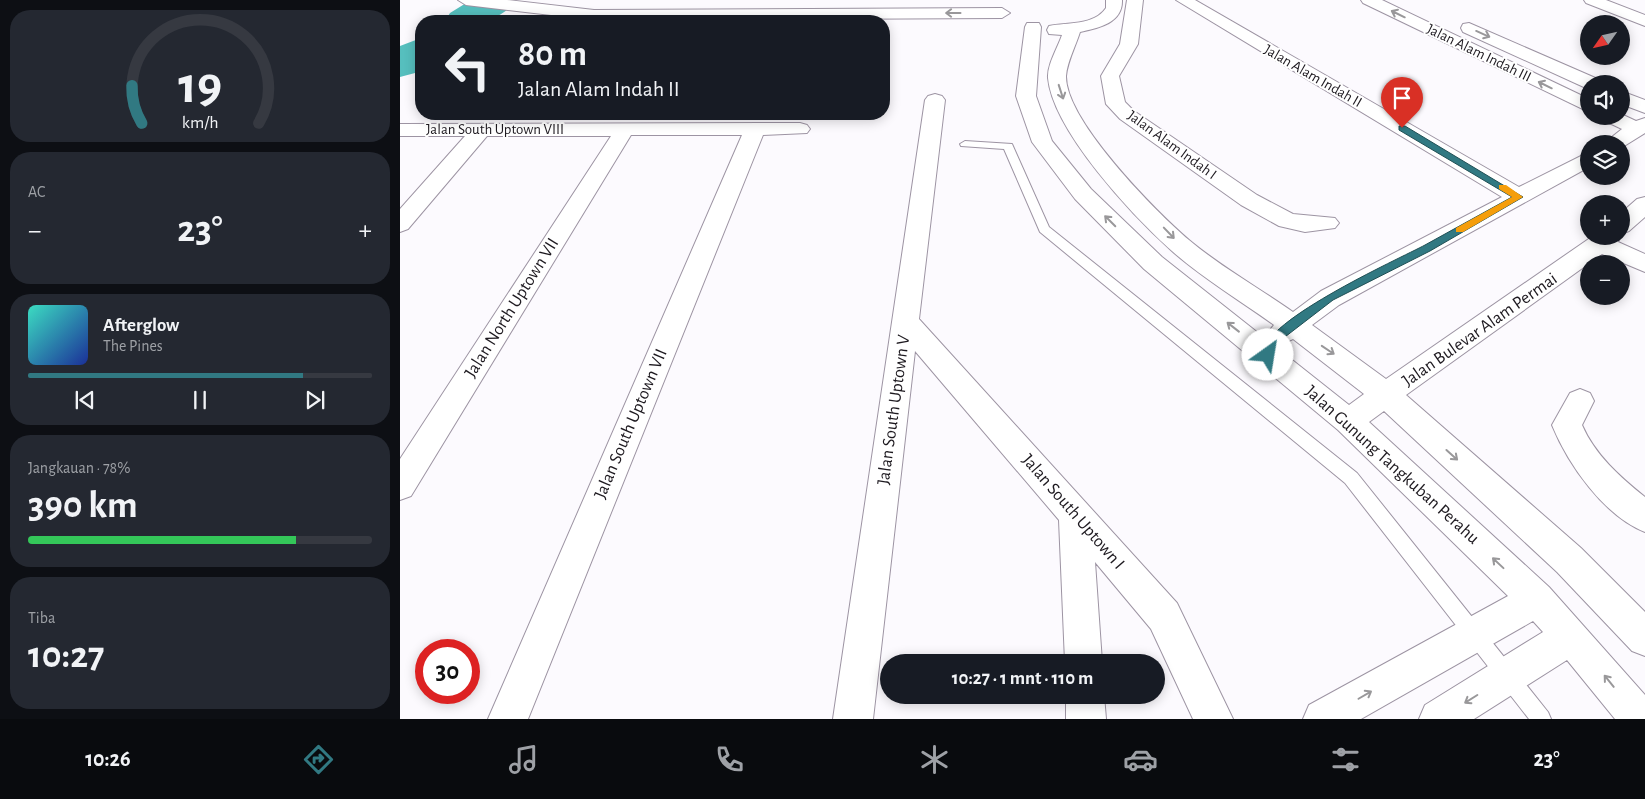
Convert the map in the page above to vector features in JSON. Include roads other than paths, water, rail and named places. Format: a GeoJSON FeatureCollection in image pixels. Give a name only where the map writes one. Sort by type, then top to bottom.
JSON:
{"type":"FeatureCollection","features":[{"type":"Feature","properties":{"kind":"street"},"geometry":{"type":"LineString","coordinates":[[466,0],[594,15]]}},
{"type":"Feature","properties":{"kind":"street"},"geometry":{"type":"LineString","coordinates":[[890,16],[1013,17],[1073,29],[1104,20],[1112,12],[1115,4],[1114,0]]}},
{"type":"Feature","properties":{"kind":"street","name":"Jalan Alam Indah I"},"geometry":{"type":"LineString","coordinates":[[1135,0],[1129,44],[1110,76],[1116,104],[1128,115],[1250,200],[1287,221],[1305,224],[1327,223]]}},
{"type":"Feature","properties":{"kind":"street","name":"Jalan Alam Indah II"},"geometry":{"type":"LineString","coordinates":[[1184,0],[1519,197]]}},
{"type":"Feature","properties":{"kind":"street","name":"Jalan Alam Indah III"},"geometry":{"type":"LineString","coordinates":[[1369,0],[1580,102]]}},
{"type":"Feature","properties":{"kind":"street","name":"Jalan Alam Indah III"},"geometry":{"type":"LineString","coordinates":[[1406,0],[1433,12]]}},
{"type":"Feature","properties":{"kind":"street"},"geometry":{"type":"LineString","coordinates":[[1592,0],[1645,20]]}},
{"type":"Feature","properties":{"kind":"street","name":"Jalan Gunung Tangkuban Perahu"},"geometry":{"type":"LineString","coordinates":[[1013,17],[1026,96],[1042,142],[1083,194],[1152,263],[1348,421],[1537,599],[1572,636],[1640,719]]}},
{"type":"Feature","properties":{"kind":"street","name":"Jalan Alam Indah III"},"geometry":{"type":"LineString","coordinates":[[1451,20],[1580,78]]}},
{"type":"Feature","properties":{"kind":"street"},"geometry":{"type":"LineString","coordinates":[[1073,29],[1057,74],[1060,92],[1078,131],[1116,179],[1181,246],[1341,359],[1386,395],[1568,560],[1645,638]]}},
{"type":"Feature","properties":{"kind":"street","name":"Jalan South Uptown V"},"geometry":{"type":"LineString","coordinates":[[853,719],[936,100]]}},
{"type":"Feature","properties":{"kind":"street"},"geometry":{"type":"LineString","coordinates":[[1630,100],[1645,107]]}},
{"type":"Feature","properties":{"kind":"street"},"geometry":{"type":"LineString","coordinates":[[1628,135],[1641,127]]}},
{"type":"Feature","properties":{"kind":"street","name":"Jalan North Uptown VII"},"geometry":{"type":"LineString","coordinates":[[400,486],[625,129]]}},
{"type":"Feature","properties":{"kind":"street","name":"Jalan South Uptown VII"},"geometry":{"type":"LineString","coordinates":[[508,719],[755,129]]}},
{"type":"Feature","properties":{"kind":"street","name":"Jalan South Uptown VIII"},"geometry":{"type":"LineString","coordinates":[[400,130],[800,129]]}},
{"type":"Feature","properties":{"kind":"street"},"geometry":{"type":"LineString","coordinates":[[401,222],[481,130]]}},
{"type":"Feature","properties":{"kind":"street"},"geometry":{"type":"LineString","coordinates":[[1268,355],[1269,348],[1277,337],[1330,298],[1426,248],[1580,163]]}},
{"type":"Feature","properties":{"kind":"street"},"geometry":{"type":"LineString","coordinates":[[1630,218],[1645,204]]}},
{"type":"Feature","properties":{"kind":"street","name":"Jalan Bulevar Alam Permai"},"geometry":{"type":"LineString","coordinates":[[1348,421],[1599,245]]}},
{"type":"Feature","properties":{"kind":"street"},"geometry":{"type":"LineString","coordinates":[[1614,245],[1645,264]]}},
{"type":"Feature","properties":{"kind":"street","name":"Jalan South Uptown I"},"geometry":{"type":"LineString","coordinates":[[906,322],[1164,616],[1213,719]]}},
{"type":"Feature","properties":{"kind":"street"},"geometry":{"type":"LineString","coordinates":[[1580,401],[1567,425],[1573,442],[1597,475],[1645,517]]}},
{"type":"Feature","properties":{"kind":"street"},"geometry":{"type":"LineString","coordinates":[[1075,513],[1083,654]]}},
{"type":"Feature","properties":{"kind":"street"},"geometry":{"type":"LineString","coordinates":[[1323,719],[1537,599]]}},
{"type":"Feature","properties":{"kind":"street"},"geometry":{"type":"LineString","coordinates":[[1439,719],[1572,636]]}},
{"type":"Feature","properties":{"kind":"street"},"geometry":{"type":"LineString","coordinates":[[1085,704],[1086,719]]}},
{"type":"Feature","properties":{"kind":"lane"},"geometry":{"type":"LineString","coordinates":[[965,144],[1008,146],[1044,229],[1351,478],[1541,719]]}},
{"type":"Feature","properties":{"kind":"waterway"},"geometry":{"type":"LineString","coordinates":[[473,15],[497,0]]}},
{"type":"Feature","properties":{"kind":"waterway"},"geometry":{"type":"LineString","coordinates":[[400,64],[415,54]]}}]}
